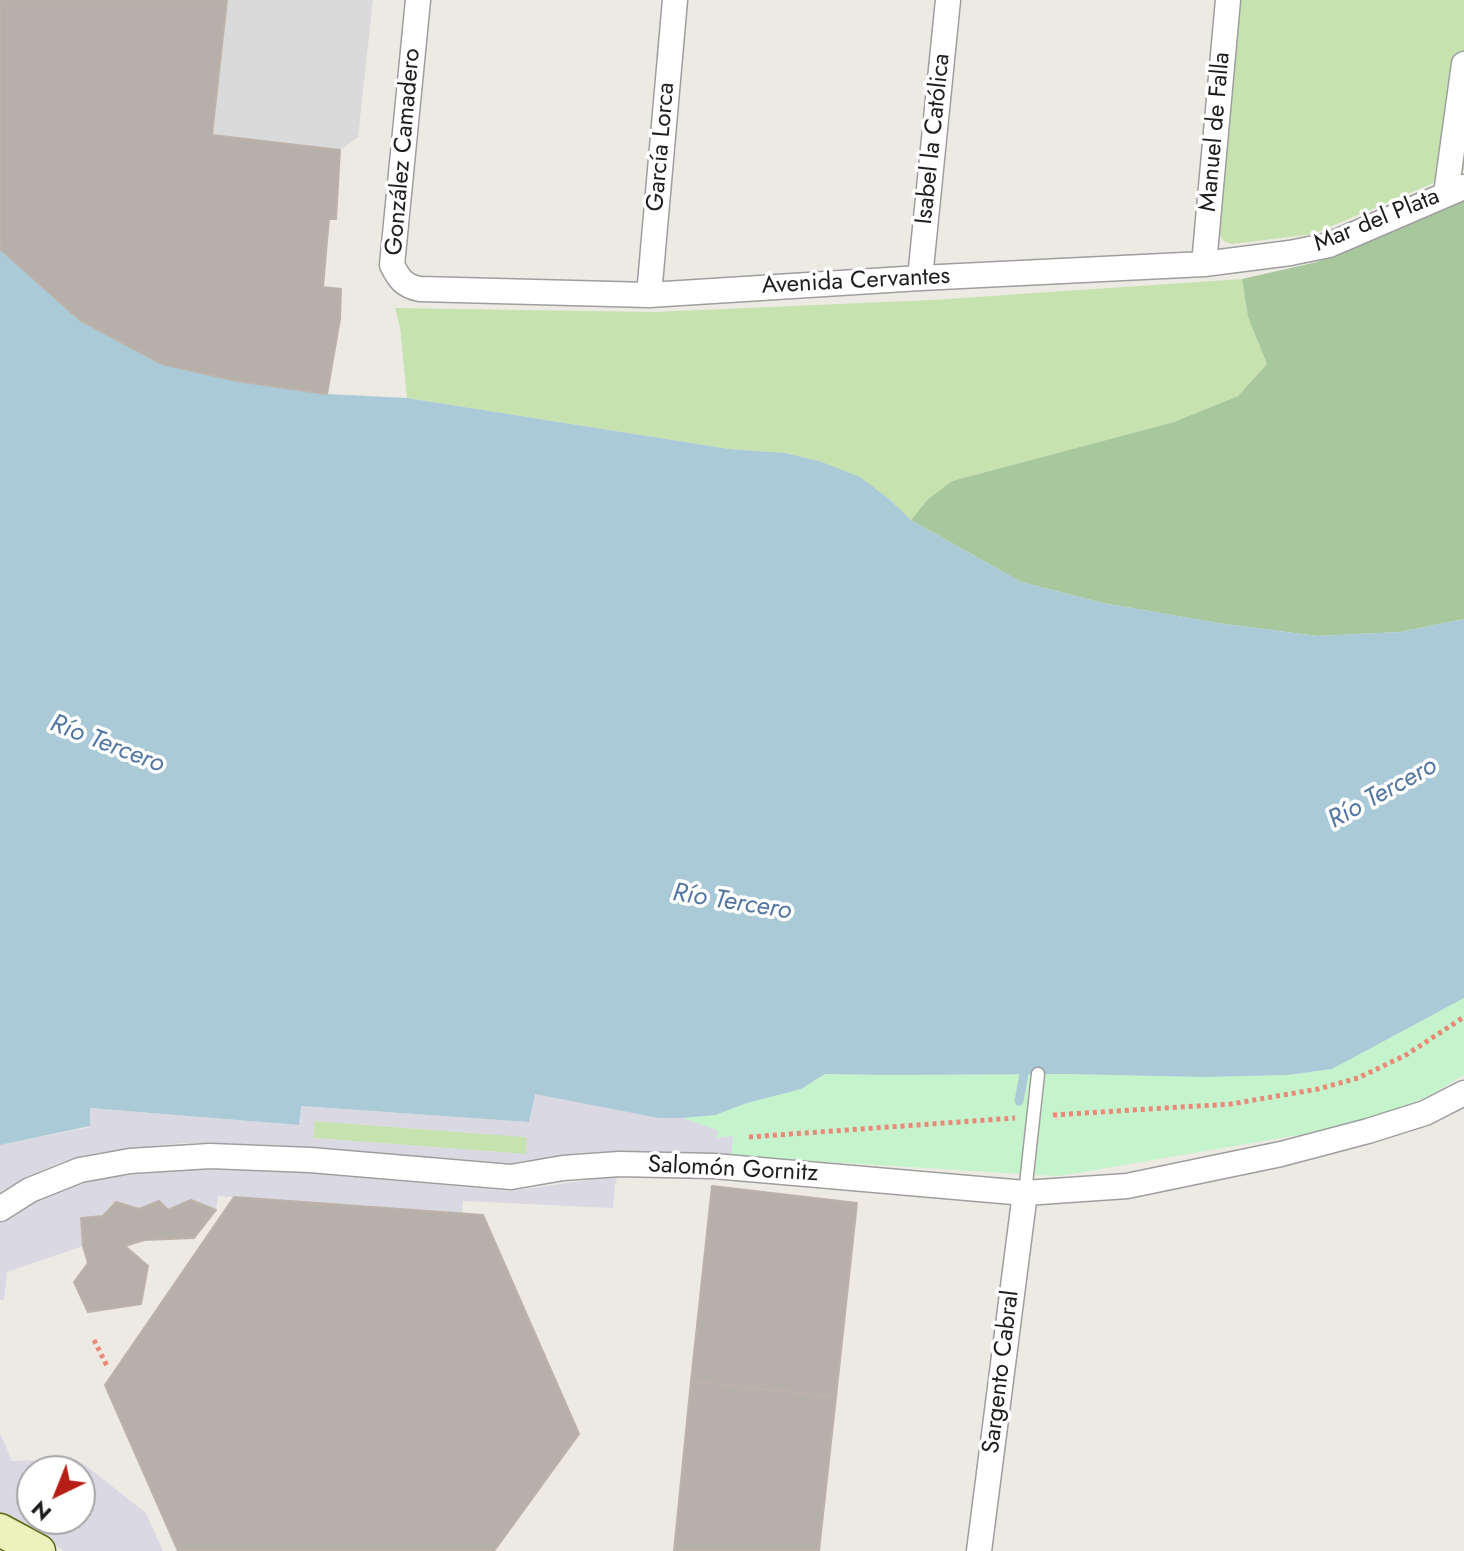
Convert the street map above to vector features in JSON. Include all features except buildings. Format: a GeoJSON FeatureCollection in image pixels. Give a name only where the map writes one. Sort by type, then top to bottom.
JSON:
{"type":"FeatureCollection","features":[{"type":"Feature","properties":{"kind":"main road"},"geometry":{"type":"LineString","coordinates":[[0,1530],[39,1551]]}},
{"type":"Feature","properties":{"kind":"street","name":"González Camadero"},"geometry":{"type":"LineString","coordinates":[[418,0],[392,265],[398,278],[407,286],[420,289]]}},
{"type":"Feature","properties":{"kind":"street","name":"García Lorca"},"geometry":{"type":"LineString","coordinates":[[649,295],[675,0]]}},
{"type":"Feature","properties":{"kind":"street","name":"Isabel la Católica"},"geometry":{"type":"LineString","coordinates":[[920,278],[948,0]]}},
{"type":"Feature","properties":{"kind":"street","name":"Manuel de Falla"},"geometry":{"type":"LineString","coordinates":[[1204,264],[1228,0]]}},
{"type":"Feature","properties":{"kind":"street"},"geometry":{"type":"LineString","coordinates":[[1455,190],[1464,64]]}},
{"type":"Feature","properties":{"kind":"street","name":"Mar del Plata"},"geometry":{"type":"LineString","coordinates":[[1290,253],[1329,245],[1455,190]]}},
{"type":"Feature","properties":{"kind":"street","name":"Avenida Cervantes"},"geometry":{"type":"LineString","coordinates":[[420,289],[649,295],[1204,264],[1290,253]]}},
{"type":"Feature","properties":{"kind":"street","name":"Salomón Gornitz"},"geometry":{"type":"LineString","coordinates":[[0,1209],[30,1190],[80,1170],[130,1161],[210,1156],[310,1160],[511,1177],[563,1168],[619,1164],[714,1166],[1025,1193],[1127,1186],[1281,1154],[1368,1131],[1425,1113],[1464,1093]]}},
{"type":"Feature","properties":{"kind":"street","name":"Sargento Cabral"},"geometry":{"type":"LineString","coordinates":[[979,1551],[1025,1193]]}},
{"type":"Feature","properties":{"kind":"lane"},"geometry":{"type":"LineString","coordinates":[[1025,1193],[1038,1074]]}},
{"type":"Feature","properties":{"kind":"path"},"geometry":{"type":"LineString","coordinates":[[749,1137],[1231,1104],[1318,1089],[1358,1078],[1406,1055],[1464,1017]]}},
{"type":"Feature","properties":{"kind":"path"},"geometry":{"type":"LineString","coordinates":[[94,1340],[108,1368]]}},
{"type":"Feature","properties":{"kind":"shaded area"},"geometry":{"type":"Polygon","coordinates":[[[227,0],[373,0],[358,137],[340,150],[212,135],[227,0]]]}},
{"type":"Feature","properties":{"kind":"shaded area"},"geometry":{"type":"Polygon","coordinates":[[[535,1093],[659,1118],[682,1118],[717,1130],[717,1138],[733,1136],[731,1156],[616,1151],[568,1154],[513,1163],[254,1144],[183,1143],[85,1155],[30,1175],[0,1193],[0,1145],[90,1127],[90,1108],[298,1125],[301,1106],[529,1122],[535,1093]],[[315,1121],[313,1138],[526,1154],[526,1137],[315,1121]]]}},
{"type":"Feature","properties":{"kind":"shaded area"},"geometry":{"type":"Polygon","coordinates":[[[196,1169],[306,1173],[510,1191],[618,1176],[613,1208],[463,1201],[462,1215],[218,1196],[216,1210],[191,1200],[168,1210],[159,1202],[139,1209],[116,1202],[103,1216],[81,1218],[83,1246],[7,1272],[4,1300],[0,1300],[0,1223],[64,1187],[90,1179],[196,1169]]]}},
{"type":"Feature","properties":{"kind":"shaded area"},"geometry":{"type":"Polygon","coordinates":[[[0,1433],[12,1461],[16,1461],[16,1525],[0,1516],[0,1433]]]}},
{"type":"Feature","properties":{"kind":"shaded area"},"geometry":{"type":"Polygon","coordinates":[[[96,1474],[146,1513],[163,1551],[65,1551],[35,1535],[96,1535],[96,1474]]]}},
{"type":"Feature","properties":{"kind":"green space"},"geometry":{"type":"Polygon","coordinates":[[[1239,0],[1464,0],[1464,170],[1313,234],[1232,244],[1223,240],[1218,231],[1239,0]]]}},
{"type":"Feature","properties":{"kind":"green space"},"geometry":{"type":"Polygon","coordinates":[[[1464,201],[1464,619],[1400,632],[1317,636],[1103,603],[1021,582],[911,520],[928,499],[952,481],[1174,422],[1238,396],[1267,364],[1248,317],[1242,279],[1317,262],[1464,201]]]}},
{"type":"Feature","properties":{"kind":"green space"},"geometry":{"type":"Polygon","coordinates":[[[1242,279],[1248,317],[1267,364],[1238,396],[1174,422],[952,481],[928,499],[911,520],[889,499],[819,461],[785,453],[729,449],[407,398],[400,327],[395,308],[654,312],[932,300],[1242,279]]]}},
{"type":"Feature","properties":{"kind":"green space"},"geometry":{"type":"Polygon","coordinates":[[[1464,998],[1464,1075],[1433,1094],[1345,1127],[1058,1176],[731,1156],[733,1136],[717,1138],[716,1130],[682,1118],[715,1115],[801,1089],[825,1074],[1203,1077],[1288,1075],[1332,1069],[1464,998]]]}},
{"type":"Feature","properties":{"kind":"green space"},"geometry":{"type":"Polygon","coordinates":[[[314,1121],[527,1137],[526,1154],[313,1138],[314,1121]]]}},
{"type":"Feature","properties":{"kind":"water","name":"Río Tercero"},"geometry":{"type":"Polygon","coordinates":[[[0,248],[80,320],[162,364],[237,381],[327,394],[407,398],[729,449],[785,453],[819,461],[860,477],[911,520],[1021,582],[1103,603],[1317,636],[1400,632],[1464,619],[1464,998],[1332,1069],[1288,1075],[825,1074],[801,1089],[715,1115],[682,1118],[659,1118],[535,1094],[529,1122],[301,1106],[299,1125],[90,1108],[90,1126],[0,1145],[0,248]]]}},
{"type":"Feature","properties":{"kind":"waterway"},"geometry":{"type":"LineString","coordinates":[[1019,1101],[1024,1074]]}}]}
